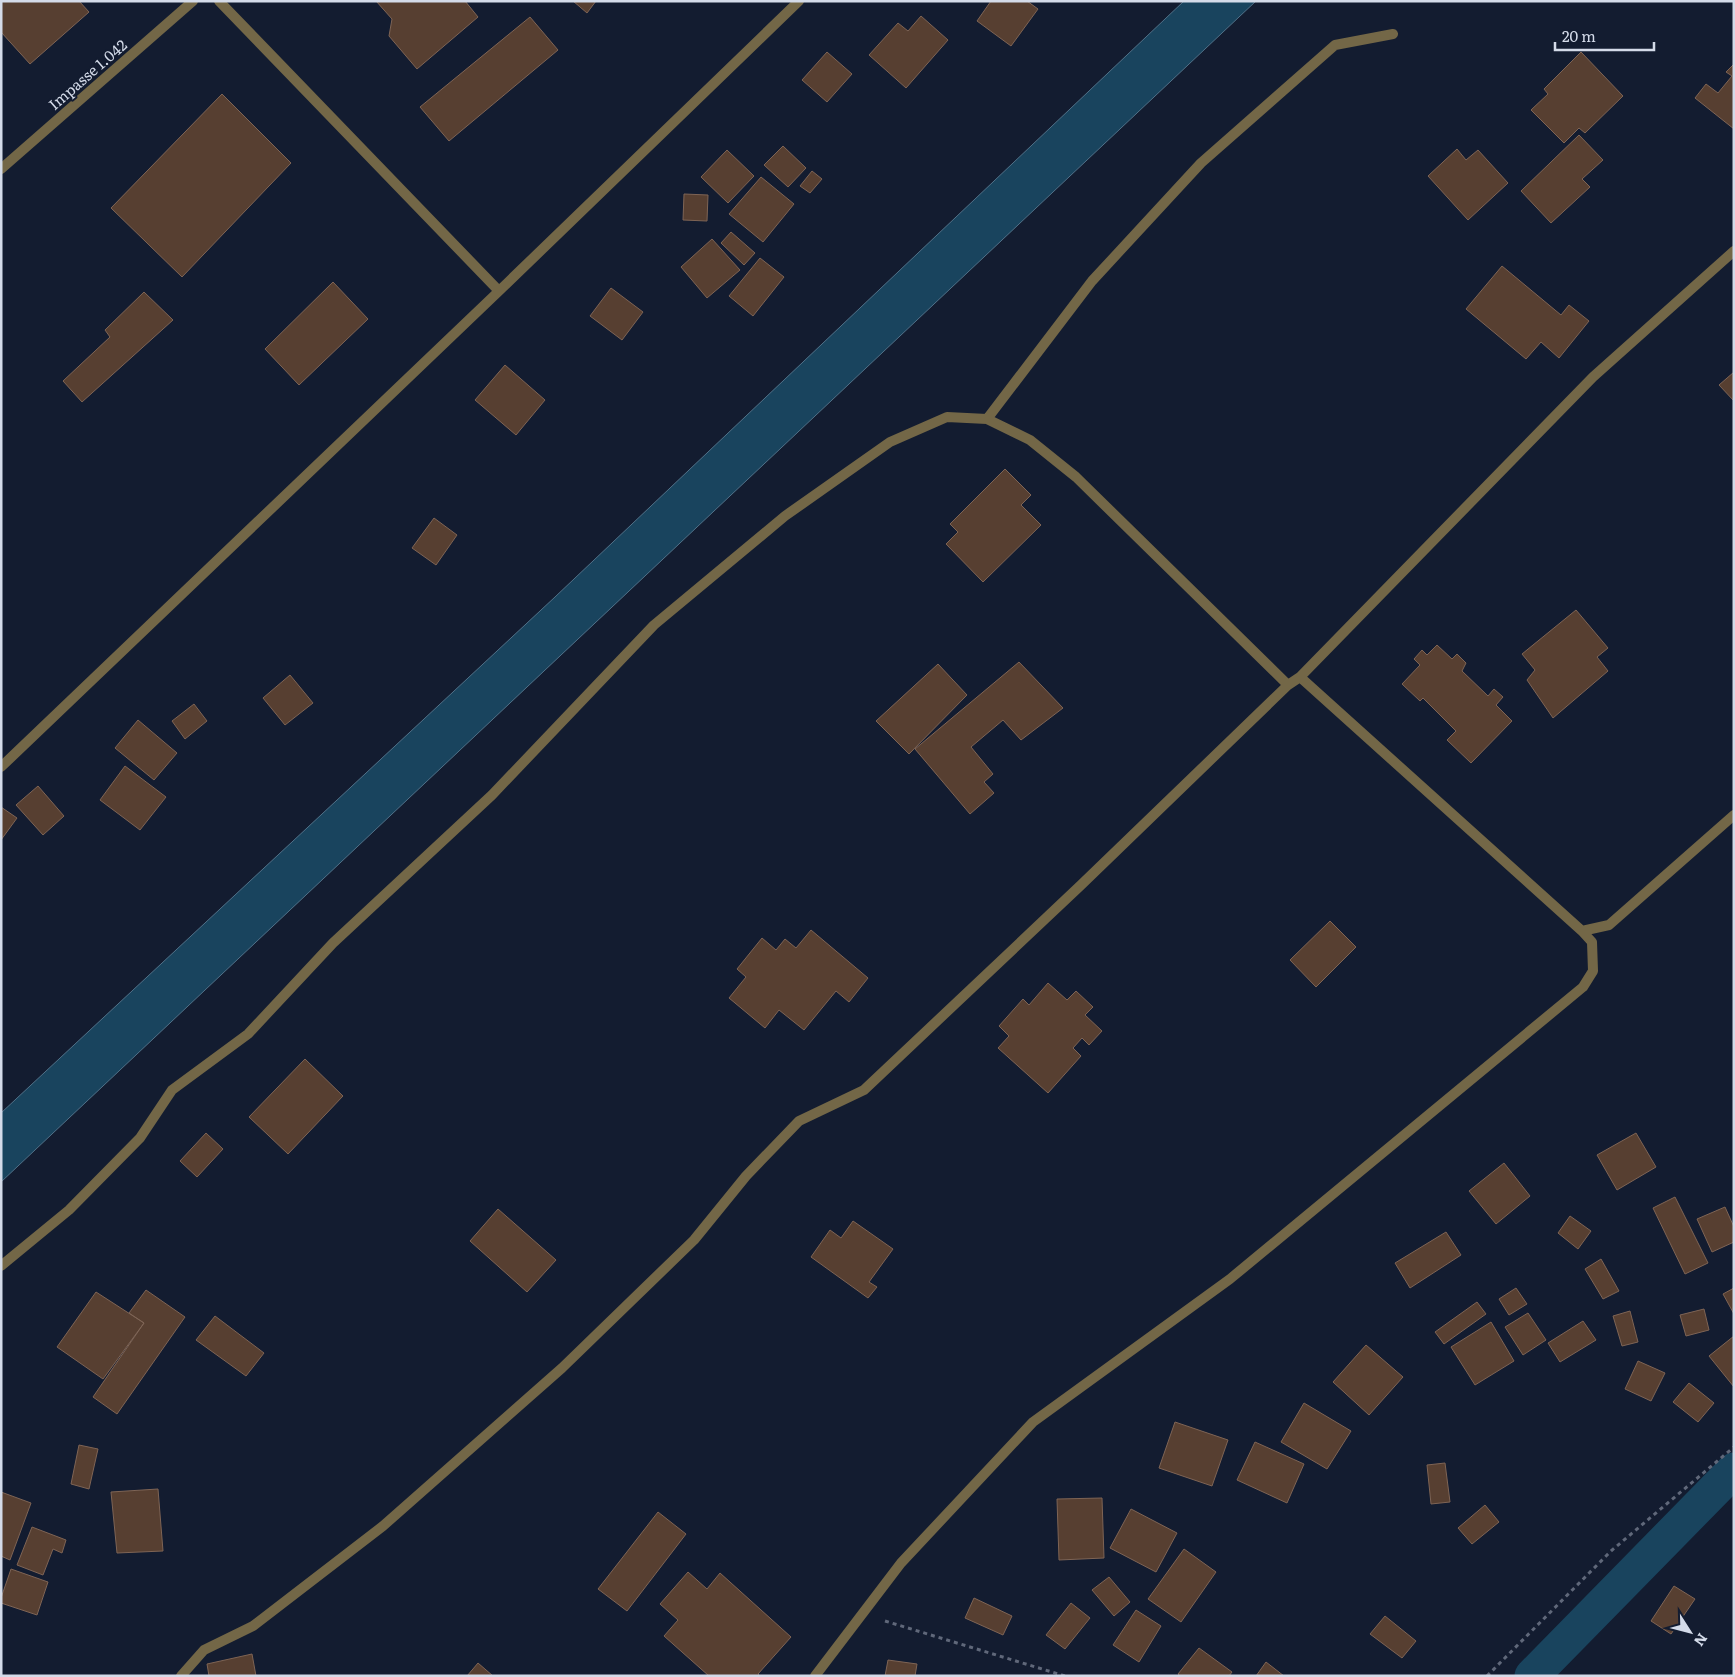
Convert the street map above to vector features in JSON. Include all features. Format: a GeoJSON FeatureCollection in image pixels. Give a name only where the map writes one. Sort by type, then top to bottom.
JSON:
{"type":"FeatureCollection","features":[{"type":"Feature","properties":{"kind":"street","name":"Impasse 1.042"},"geometry":{"type":"LineString","coordinates":[[1,169],[193,1]]}},
{"type":"Feature","properties":{"kind":"street"},"geometry":{"type":"LineString","coordinates":[[218,1],[499,292]]}},
{"type":"Feature","properties":{"kind":"street"},"geometry":{"type":"LineString","coordinates":[[1,767],[499,292],[799,1]]}},
{"type":"Feature","properties":{"kind":"street"},"geometry":{"type":"LineString","coordinates":[[987,419],[1092,281],[1201,163],[1335,45],[1393,34]]}},
{"type":"Feature","properties":{"kind":"street"},"geometry":{"type":"LineString","coordinates":[[181,1676],[204,1650],[253,1626],[383,1526],[562,1368],[694,1240],[746,1176],[799,1122],[864,1090],[1081,885],[1288,685],[1300,677],[1594,377],[1734,252]]}},
{"type":"Feature","properties":{"kind":"street"},"geometry":{"type":"LineString","coordinates":[[1,1266],[68,1210],[140,1138],[172,1090],[248,1034],[333,943],[492,795],[654,625],[785,516],[890,442],[946,417],[987,419],[1030,440],[1076,477],[1288,685]]}},
{"type":"Feature","properties":{"kind":"street"},"geometry":{"type":"LineString","coordinates":[[814,1676],[901,1563],[1033,1422],[1230,1279],[1583,987],[1593,971],[1592,942],[1582,931],[1300,677]]}},
{"type":"Feature","properties":{"kind":"street"},"geometry":{"type":"LineString","coordinates":[[1582,931],[1608,925],[1734,815]]}},
{"type":"Feature","properties":{"kind":"path"},"geometry":{"type":"LineString","coordinates":[[1487,1676],[1611,1551],[1734,1446]]}},
{"type":"Feature","properties":{"kind":"path"},"geometry":{"type":"LineString","coordinates":[[863,1614],[1065,1676]]}},
{"type":"Feature","properties":{"kind":"water"},"geometry":{"type":"Polygon","coordinates":[[[1184,1],[1256,1],[1,1182],[1,1113],[555,597],[1184,1]]]}},
{"type":"Feature","properties":{"kind":"building"},"geometry":{"type":"Polygon","coordinates":[[[1,1],[79,1],[89,12],[30,64],[1,32],[1,1]]]}},
{"type":"Feature","properties":{"kind":"building"},"geometry":{"type":"Polygon","coordinates":[[[376,1],[465,1],[478,17],[417,69],[389,36],[392,19],[376,1]]]}},
{"type":"Feature","properties":{"kind":"building"},"geometry":{"type":"Polygon","coordinates":[[[573,1],[596,1],[587,13],[573,1]]]}},
{"type":"Feature","properties":{"kind":"building"},"geometry":{"type":"Polygon","coordinates":[[[991,1],[1027,1],[1038,9],[1011,46],[977,21],[991,1]]]}},
{"type":"Feature","properties":{"kind":"building"},"geometry":{"type":"Polygon","coordinates":[[[921,16],[948,40],[906,88],[869,55],[898,23],[908,31],[921,16]]]}},
{"type":"Feature","properties":{"kind":"building"},"geometry":{"type":"Polygon","coordinates":[[[530,17],[558,50],[449,141],[420,107],[530,17]]]}},
{"type":"Feature","properties":{"kind":"building"},"geometry":{"type":"Polygon","coordinates":[[[827,52],[852,74],[827,102],[802,80],[827,52]]]}},
{"type":"Feature","properties":{"kind":"building"},"geometry":{"type":"Polygon","coordinates":[[[1581,52],[1623,96],[1585,133],[1579,128],[1564,143],[1531,110],[1548,94],[1544,89],[1581,52]]]}},
{"type":"Feature","properties":{"kind":"building"},"geometry":{"type":"Polygon","coordinates":[[[1734,64],[1734,129],[1695,98],[1706,84],[1718,93],[1732,76],[1726,72],[1734,64]]]}},
{"type":"Feature","properties":{"kind":"building"},"geometry":{"type":"Polygon","coordinates":[[[222,94],[291,163],[182,277],[111,208],[222,94]]]}},
{"type":"Feature","properties":{"kind":"building"},"geometry":{"type":"Polygon","coordinates":[[[1579,135],[1603,160],[1582,179],[1590,187],[1551,223],[1521,191],[1579,135]]]}},
{"type":"Feature","properties":{"kind":"building"},"geometry":{"type":"Polygon","coordinates":[[[783,146],[806,168],[788,187],[764,165],[783,146]]]}},
{"type":"Feature","properties":{"kind":"building"},"geometry":{"type":"Polygon","coordinates":[[[1457,149],[1466,160],[1478,150],[1508,183],[1468,220],[1428,176],[1457,149]]]}},
{"type":"Feature","properties":{"kind":"building"},"geometry":{"type":"Polygon","coordinates":[[[727,150],[754,176],[728,203],[701,177],[727,150]]]}},
{"type":"Feature","properties":{"kind":"building"},"geometry":{"type":"Polygon","coordinates":[[[812,171],[822,179],[810,193],[800,186],[812,171]]]}},
{"type":"Feature","properties":{"kind":"building"},"geometry":{"type":"Polygon","coordinates":[[[761,177],[794,204],[763,242],[729,214],[761,177]]]}},
{"type":"Feature","properties":{"kind":"building"},"geometry":{"type":"Polygon","coordinates":[[[684,194],[708,195],[707,221],[683,220],[684,194]]]}},
{"type":"Feature","properties":{"kind":"building"},"geometry":{"type":"Polygon","coordinates":[[[731,232],[755,253],[744,265],[721,243],[731,232]]]}},
{"type":"Feature","properties":{"kind":"building"},"geometry":{"type":"Polygon","coordinates":[[[712,239],[740,270],[707,298],[681,267],[712,239]]]}},
{"type":"Feature","properties":{"kind":"building"},"geometry":{"type":"Polygon","coordinates":[[[760,258],[784,277],[753,316],[729,296],[760,258]]]}},
{"type":"Feature","properties":{"kind":"building"},"geometry":{"type":"Polygon","coordinates":[[[1502,266],[1561,315],[1569,305],[1589,321],[1559,358],[1541,342],[1526,359],[1466,309],[1502,266]]]}},
{"type":"Feature","properties":{"kind":"building"},"geometry":{"type":"Polygon","coordinates":[[[333,282],[368,319],[299,385],[265,349],[333,282]]]}},
{"type":"Feature","properties":{"kind":"building"},"geometry":{"type":"Polygon","coordinates":[[[611,288],[643,312],[622,340],[590,316],[611,288]]]}},
{"type":"Feature","properties":{"kind":"building"},"geometry":{"type":"Polygon","coordinates":[[[144,292],[173,320],[82,402],[63,381],[110,337],[105,330],[144,292]]]}},
{"type":"Feature","properties":{"kind":"building"},"geometry":{"type":"Polygon","coordinates":[[[505,365],[545,400],[516,435],[475,400],[505,365]]]}},
{"type":"Feature","properties":{"kind":"building"},"geometry":{"type":"Polygon","coordinates":[[[1734,372],[1734,401],[1719,385],[1734,372]]]}},
{"type":"Feature","properties":{"kind":"building"},"geometry":{"type":"Polygon","coordinates":[[[1005,469],[1031,495],[1021,505],[1041,525],[983,582],[946,544],[958,532],[950,524],[1005,469]]]}},
{"type":"Feature","properties":{"kind":"building"},"geometry":{"type":"Polygon","coordinates":[[[434,518],[457,535],[436,565],[412,548],[434,518]]]}},
{"type":"Feature","properties":{"kind":"building"},"geometry":{"type":"Polygon","coordinates":[[[1576,610],[1608,648],[1597,657],[1608,671],[1553,718],[1527,680],[1535,670],[1522,654],[1576,610]]]}},
{"type":"Feature","properties":{"kind":"building"},"geometry":{"type":"Polygon","coordinates":[[[1437,645],[1452,659],[1457,654],[1466,663],[1462,671],[1488,696],[1494,689],[1503,697],[1496,705],[1512,721],[1471,763],[1447,740],[1456,731],[1423,698],[1420,701],[1402,684],[1420,665],[1414,659],[1422,650],[1427,655],[1437,645]]]}},
{"type":"Feature","properties":{"kind":"building"},"geometry":{"type":"Polygon","coordinates":[[[1019,662],[1063,708],[1021,740],[1003,720],[971,747],[993,774],[984,782],[994,793],[970,814],[915,749],[1019,662]]]}},
{"type":"Feature","properties":{"kind":"building"},"geometry":{"type":"Polygon","coordinates":[[[938,664],[967,695],[909,754],[876,721],[938,664]]]}},
{"type":"Feature","properties":{"kind":"building"},"geometry":{"type":"Polygon","coordinates":[[[290,675],[313,703],[285,725],[263,698],[290,675]]]}},
{"type":"Feature","properties":{"kind":"building"},"geometry":{"type":"Polygon","coordinates":[[[194,704],[207,721],[185,739],[172,721],[194,704]]]}},
{"type":"Feature","properties":{"kind":"building"},"geometry":{"type":"Polygon","coordinates":[[[138,720],[177,753],[154,780],[115,748],[138,720]]]}},
{"type":"Feature","properties":{"kind":"building"},"geometry":{"type":"Polygon","coordinates":[[[125,766],[166,797],[140,830],[100,800],[125,766]]]}},
{"type":"Feature","properties":{"kind":"building"},"geometry":{"type":"Polygon","coordinates":[[[38,786],[64,816],[43,835],[16,805],[38,786]]]}},
{"type":"Feature","properties":{"kind":"building"},"geometry":{"type":"Polygon","coordinates":[[[1,807],[17,818],[1,840],[1,807]]]}},
{"type":"Feature","properties":{"kind":"building"},"geometry":{"type":"Polygon","coordinates":[[[1330,921],[1356,947],[1316,987],[1290,960],[1330,921]]]}},
{"type":"Feature","properties":{"kind":"building"},"geometry":{"type":"Polygon","coordinates":[[[811,930],[868,978],[849,1002],[836,991],[804,1030],[779,1010],[765,1028],[729,998],[746,977],[737,969],[762,938],[776,950],[785,939],[796,948],[811,930]]]}},
{"type":"Feature","properties":{"kind":"building"},"geometry":{"type":"Polygon","coordinates":[[[1048,983],[1067,1000],[1076,991],[1093,1007],[1085,1015],[1102,1031],[1089,1045],[1082,1038],[1073,1048],[1081,1056],[1048,1093],[998,1048],[1009,1036],[999,1026],[1023,999],[1029,1005],[1048,983]]]}},
{"type":"Feature","properties":{"kind":"building"},"geometry":{"type":"Polygon","coordinates":[[[305,1059],[343,1096],[288,1154],[249,1117],[305,1059]]]}},
{"type":"Feature","properties":{"kind":"building"},"geometry":{"type":"Polygon","coordinates":[[[206,1133],[223,1149],[197,1177],[180,1161],[206,1133]]]}},
{"type":"Feature","properties":{"kind":"building"},"geometry":{"type":"Polygon","coordinates":[[[1636,1133],[1656,1167],[1617,1190],[1597,1155],[1636,1133]]]}},
{"type":"Feature","properties":{"kind":"building"},"geometry":{"type":"Polygon","coordinates":[[[1504,1163],[1530,1196],[1496,1224],[1469,1191],[1504,1163]]]}},
{"type":"Feature","properties":{"kind":"building"},"geometry":{"type":"Polygon","coordinates":[[[1675,1197],[1708,1263],[1685,1274],[1653,1208],[1675,1197]]]}},
{"type":"Feature","properties":{"kind":"building"},"geometry":{"type":"Polygon","coordinates":[[[1725,1207],[1734,1227],[1734,1242],[1712,1252],[1697,1219],[1725,1207]]]}},
{"type":"Feature","properties":{"kind":"building"},"geometry":{"type":"Polygon","coordinates":[[[498,1209],[556,1260],[527,1292],[470,1241],[498,1209]]]}},
{"type":"Feature","properties":{"kind":"building"},"geometry":{"type":"Polygon","coordinates":[[[1570,1216],[1591,1231],[1578,1249],[1558,1233],[1570,1216]]]}},
{"type":"Feature","properties":{"kind":"building"},"geometry":{"type":"Polygon","coordinates":[[[853,1221],[893,1249],[869,1282],[877,1287],[868,1298],[811,1257],[830,1230],[841,1238],[853,1221]]]}},
{"type":"Feature","properties":{"kind":"building"},"geometry":{"type":"Polygon","coordinates":[[[1446,1232],[1461,1255],[1410,1288],[1395,1263],[1446,1232]]]}},
{"type":"Feature","properties":{"kind":"building"},"geometry":{"type":"Polygon","coordinates":[[[1601,1259],[1619,1291],[1603,1299],[1585,1269],[1601,1259]]]}},
{"type":"Feature","properties":{"kind":"building"},"geometry":{"type":"Polygon","coordinates":[[[1516,1288],[1527,1304],[1509,1315],[1499,1299],[1516,1288]]]}},
{"type":"Feature","properties":{"kind":"building"},"geometry":{"type":"Polygon","coordinates":[[[1734,1288],[1734,1314],[1723,1294],[1734,1288]]]}},
{"type":"Feature","properties":{"kind":"building"},"geometry":{"type":"Polygon","coordinates":[[[146,1290],[185,1317],[117,1414],[93,1397],[144,1323],[129,1313],[146,1290]]]}},
{"type":"Feature","properties":{"kind":"building"},"geometry":{"type":"Polygon","coordinates":[[[96,1292],[144,1323],[103,1379],[57,1347],[96,1292]]]}},
{"type":"Feature","properties":{"kind":"building"},"geometry":{"type":"Polygon","coordinates":[[[1477,1302],[1486,1314],[1444,1344],[1435,1332],[1477,1302]]]}},
{"type":"Feature","properties":{"kind":"building"},"geometry":{"type":"Polygon","coordinates":[[[1704,1309],[1709,1330],[1686,1336],[1680,1315],[1704,1309]]]}},
{"type":"Feature","properties":{"kind":"building"},"geometry":{"type":"Polygon","coordinates":[[[1630,1311],[1638,1342],[1622,1346],[1613,1316],[1630,1311]]]}},
{"type":"Feature","properties":{"kind":"building"},"geometry":{"type":"Polygon","coordinates":[[[1528,1313],[1546,1340],[1523,1355],[1505,1327],[1528,1313]]]}},
{"type":"Feature","properties":{"kind":"building"},"geometry":{"type":"Polygon","coordinates":[[[215,1316],[264,1353],[246,1376],[196,1340],[215,1316]]]}},
{"type":"Feature","properties":{"kind":"building"},"geometry":{"type":"Polygon","coordinates":[[[1583,1321],[1596,1340],[1560,1362],[1548,1343],[1583,1321]]]}},
{"type":"Feature","properties":{"kind":"building"},"geometry":{"type":"Polygon","coordinates":[[[1491,1322],[1514,1361],[1475,1385],[1451,1347],[1491,1322]]]}},
{"type":"Feature","properties":{"kind":"building"},"geometry":{"type":"Polygon","coordinates":[[[1734,1336],[1734,1387],[1709,1356],[1734,1336]]]}},
{"type":"Feature","properties":{"kind":"building"},"geometry":{"type":"Polygon","coordinates":[[[1366,1345],[1403,1377],[1369,1415],[1333,1382],[1366,1345]]]}},
{"type":"Feature","properties":{"kind":"building"},"geometry":{"type":"Polygon","coordinates":[[[1638,1361],[1665,1373],[1651,1401],[1625,1389],[1638,1361]]]}},
{"type":"Feature","properties":{"kind":"building"},"geometry":{"type":"Polygon","coordinates":[[[1689,1383],[1714,1403],[1698,1422],[1673,1402],[1689,1383]]]}},
{"type":"Feature","properties":{"kind":"building"},"geometry":{"type":"Polygon","coordinates":[[[1304,1403],[1351,1431],[1327,1469],[1281,1442],[1304,1403]]]}},
{"type":"Feature","properties":{"kind":"building"},"geometry":{"type":"Polygon","coordinates":[[[1175,1422],[1228,1440],[1212,1486],[1159,1468],[1175,1422]]]}},
{"type":"Feature","properties":{"kind":"building"},"geometry":{"type":"Polygon","coordinates":[[[1255,1442],[1304,1464],[1287,1503],[1237,1480],[1255,1442]]]}},
{"type":"Feature","properties":{"kind":"building"},"geometry":{"type":"Polygon","coordinates":[[[79,1445],[98,1449],[89,1489],[71,1484],[79,1445]]]}},
{"type":"Feature","properties":{"kind":"building"},"geometry":{"type":"Polygon","coordinates":[[[1445,1463],[1450,1502],[1431,1504],[1427,1465],[1445,1463]]]}},
{"type":"Feature","properties":{"kind":"building"},"geometry":{"type":"Polygon","coordinates":[[[158,1489],[163,1551],[117,1553],[111,1492],[158,1489]]]}},
{"type":"Feature","properties":{"kind":"building"},"geometry":{"type":"Polygon","coordinates":[[[1,1492],[31,1503],[10,1560],[1,1556],[1,1492]]]}},
{"type":"Feature","properties":{"kind":"building"},"geometry":{"type":"Polygon","coordinates":[[[1102,1498],[1104,1558],[1059,1560],[1057,1499],[1102,1498]]]}},
{"type":"Feature","properties":{"kind":"building"},"geometry":{"type":"Polygon","coordinates":[[[1485,1505],[1499,1522],[1472,1544],[1458,1528],[1485,1505]]]}},
{"type":"Feature","properties":{"kind":"building"},"geometry":{"type":"Polygon","coordinates":[[[1131,1509],[1177,1533],[1156,1572],[1110,1548],[1131,1509]]]}},
{"type":"Feature","properties":{"kind":"building"},"geometry":{"type":"Polygon","coordinates":[[[658,1512],[686,1534],[627,1611],[598,1589],[658,1512]]]}},
{"type":"Feature","properties":{"kind":"building"},"geometry":{"type":"Polygon","coordinates":[[[32,1527],[66,1540],[62,1553],[53,1549],[43,1575],[17,1565],[32,1527]]]}},
{"type":"Feature","properties":{"kind":"building"},"geometry":{"type":"Polygon","coordinates":[[[1184,1549],[1216,1572],[1181,1622],[1148,1599],[1184,1549]]]}},
{"type":"Feature","properties":{"kind":"building"},"geometry":{"type":"Polygon","coordinates":[[[11,1569],[48,1582],[37,1615],[1,1603],[11,1569]]]}},
{"type":"Feature","properties":{"kind":"building"},"geometry":{"type":"Polygon","coordinates":[[[688,1572],[707,1589],[720,1573],[791,1637],[758,1674],[760,1676],[709,1676],[664,1636],[678,1620],[660,1604],[688,1572]]]}},
{"type":"Feature","properties":{"kind":"building"},"geometry":{"type":"Polygon","coordinates":[[[1109,1577],[1130,1602],[1114,1616],[1092,1590],[1109,1577]]]}},
{"type":"Feature","properties":{"kind":"building"},"geometry":{"type":"Polygon","coordinates":[[[1674,1586],[1695,1599],[1671,1634],[1651,1621],[1674,1586]]]}},
{"type":"Feature","properties":{"kind":"building"},"geometry":{"type":"Polygon","coordinates":[[[974,1598],[1012,1616],[1003,1635],[965,1618],[974,1598]]]}},
{"type":"Feature","properties":{"kind":"building"},"geometry":{"type":"Polygon","coordinates":[[[1071,1603],[1090,1618],[1065,1649],[1046,1635],[1071,1603]]]}},
{"type":"Feature","properties":{"kind":"building"},"geometry":{"type":"Polygon","coordinates":[[[1136,1610],[1161,1626],[1139,1662],[1113,1645],[1136,1610]]]}},
{"type":"Feature","properties":{"kind":"building"},"geometry":{"type":"Polygon","coordinates":[[[1385,1616],[1416,1641],[1402,1658],[1370,1634],[1385,1616]]]}},
{"type":"Feature","properties":{"kind":"building"},"geometry":{"type":"Polygon","coordinates":[[[1199,1648],[1232,1672],[1229,1676],[1180,1676],[1178,1674],[1199,1648]]]}},
{"type":"Feature","properties":{"kind":"building"},"geometry":{"type":"Polygon","coordinates":[[[252,1654],[256,1676],[209,1676],[207,1664],[252,1654]]]}},
{"type":"Feature","properties":{"kind":"building"},"geometry":{"type":"Polygon","coordinates":[[[888,1660],[917,1664],[915,1676],[885,1676],[888,1660]]]}},
{"type":"Feature","properties":{"kind":"building"},"geometry":{"type":"Polygon","coordinates":[[[1266,1662],[1284,1676],[1256,1676],[1266,1662]]]}},
{"type":"Feature","properties":{"kind":"building"},"geometry":{"type":"Polygon","coordinates":[[[478,1663],[493,1676],[467,1676],[478,1663]]]}},
{"type":"Feature","properties":{"kind":"waterway"},"geometry":{"type":"LineString","coordinates":[[1532,1676],[1734,1470]]}}]}
